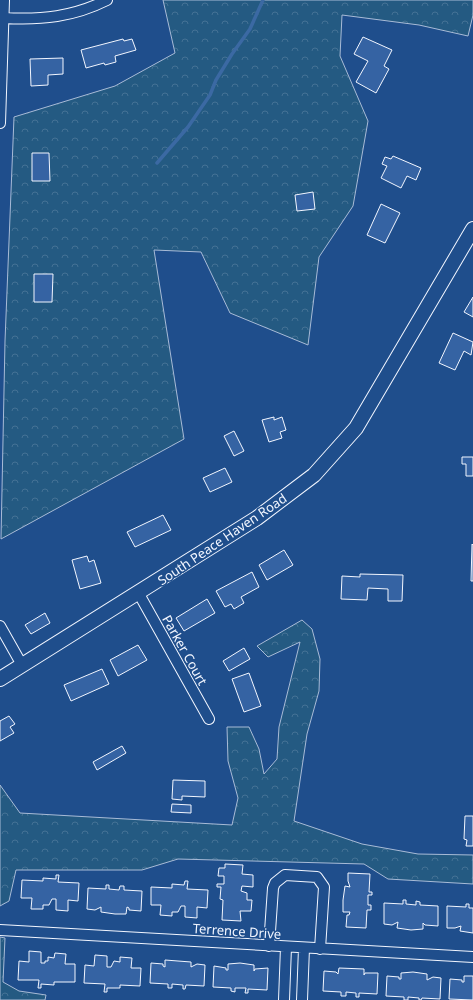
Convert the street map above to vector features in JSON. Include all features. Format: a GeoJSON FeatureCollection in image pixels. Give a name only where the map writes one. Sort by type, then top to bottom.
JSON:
{"type":"FeatureCollection","features":[{"type":"Feature","properties":{"kind":"main road","name":"South Peace Haven Road"},"geometry":{"type":"LineString","coordinates":[[0,679],[139,594],[257,518],[314,475],[356,428],[473,229]]}},
{"type":"Feature","properties":{"kind":"street"},"geometry":{"type":"LineString","coordinates":[[0,123],[4,0]]}},
{"type":"Feature","properties":{"kind":"street"},"geometry":{"type":"LineString","coordinates":[[4,18],[35,19],[62,16],[92,7],[107,0]]}},
{"type":"Feature","properties":{"kind":"street","name":"Parker Court"},"geometry":{"type":"LineString","coordinates":[[139,594],[209,719]]}},
{"type":"Feature","properties":{"kind":"street"},"geometry":{"type":"LineString","coordinates":[[0,626],[22,665]]}},
{"type":"Feature","properties":{"kind":"street"},"geometry":{"type":"LineString","coordinates":[[269,946],[273,888],[275,883],[285,875],[317,877],[324,887],[320,949]]}},
{"type":"Feature","properties":{"kind":"street","name":"Terrence Drive"},"geometry":{"type":"LineString","coordinates":[[0,930],[473,957]]}},
{"type":"Feature","properties":{"kind":"street"},"geometry":{"type":"LineString","coordinates":[[284,1000],[286,947]]}},
{"type":"Feature","properties":{"kind":"street"},"geometry":{"type":"LineString","coordinates":[[302,1000],[304,948]]}},
{"type":"Feature","properties":{"kind":"green space"},"geometry":{"type":"Polygon","coordinates":[[[163,0],[473,0],[473,15],[468,36],[419,25],[342,15],[340,56],[368,121],[353,206],[319,257],[308,345],[230,313],[201,252],[154,250],[184,439],[1,539],[5,341],[14,117],[115,86],[175,53],[163,0]]]}},
{"type":"Feature","properties":{"kind":"green space"},"geometry":{"type":"Polygon","coordinates":[[[302,620],[312,629],[320,659],[319,691],[307,734],[294,821],[362,844],[418,854],[473,855],[473,884],[388,879],[364,864],[178,859],[142,870],[16,870],[9,901],[0,906],[0,785],[20,813],[232,825],[238,798],[228,761],[227,727],[249,727],[259,749],[264,774],[277,759],[279,727],[300,642],[268,657],[257,646],[302,620]]]}},
{"type":"Feature","properties":{"kind":"green space"},"geometry":{"type":"Polygon","coordinates":[[[0,937],[5,938],[3,982],[19,991],[46,995],[45,1000],[0,1000],[0,937]]]}},
{"type":"Feature","properties":{"kind":"building"},"geometry":{"type":"Polygon","coordinates":[[[363,37],[392,50],[384,66],[389,69],[376,93],[356,82],[368,61],[354,54],[363,37]]]}},
{"type":"Feature","properties":{"kind":"building"},"geometry":{"type":"Polygon","coordinates":[[[123,39],[124,41],[132,39],[136,50],[115,56],[116,62],[105,65],[104,63],[86,68],[81,50],[123,39]]]}},
{"type":"Feature","properties":{"kind":"building"},"geometry":{"type":"Polygon","coordinates":[[[63,58],[63,74],[48,75],[48,85],[31,86],[30,59],[63,58]]]}},
{"type":"Feature","properties":{"kind":"building"},"geometry":{"type":"Polygon","coordinates":[[[32,153],[49,153],[50,181],[32,181],[32,153]]]}},
{"type":"Feature","properties":{"kind":"building"},"geometry":{"type":"Polygon","coordinates":[[[393,156],[421,168],[416,180],[407,176],[401,188],[381,178],[387,166],[382,164],[385,157],[391,159],[393,156]]]}},
{"type":"Feature","properties":{"kind":"building"},"geometry":{"type":"Polygon","coordinates":[[[313,192],[315,209],[297,211],[295,195],[313,192]]]}},
{"type":"Feature","properties":{"kind":"building"},"geometry":{"type":"Polygon","coordinates":[[[381,204],[400,213],[385,243],[367,235],[381,204]]]}},
{"type":"Feature","properties":{"kind":"building"},"geometry":{"type":"Polygon","coordinates":[[[34,274],[53,274],[52,302],[34,302],[34,274]]]}},
{"type":"Feature","properties":{"kind":"building"},"geometry":{"type":"Polygon","coordinates":[[[473,297],[473,317],[464,312],[473,297]]]}},
{"type":"Feature","properties":{"kind":"building"},"geometry":{"type":"Polygon","coordinates":[[[453,333],[473,342],[471,355],[464,351],[455,370],[439,363],[453,333]]]}},
{"type":"Feature","properties":{"kind":"building"},"geometry":{"type":"Polygon","coordinates":[[[274,417],[274,420],[282,417],[286,430],[280,432],[282,438],[269,442],[262,420],[274,417]]]}},
{"type":"Feature","properties":{"kind":"building"},"geometry":{"type":"Polygon","coordinates":[[[234,431],[244,451],[234,456],[224,436],[234,431]]]}},
{"type":"Feature","properties":{"kind":"building"},"geometry":{"type":"Polygon","coordinates":[[[462,457],[473,457],[473,476],[466,476],[466,464],[462,464],[462,457]]]}},
{"type":"Feature","properties":{"kind":"building"},"geometry":{"type":"Polygon","coordinates":[[[225,468],[232,482],[210,492],[203,478],[225,468]]]}},
{"type":"Feature","properties":{"kind":"building"},"geometry":{"type":"Polygon","coordinates":[[[163,515],[171,530],[135,547],[127,532],[163,515]]]}},
{"type":"Feature","properties":{"kind":"building"},"geometry":{"type":"Polygon","coordinates":[[[472,544],[473,581],[471,581],[472,544]]]}},
{"type":"Feature","properties":{"kind":"building"},"geometry":{"type":"Polygon","coordinates":[[[284,550],[293,565],[267,580],[259,565],[284,550]]]}},
{"type":"Feature","properties":{"kind":"building"},"geometry":{"type":"Polygon","coordinates":[[[87,556],[89,562],[94,560],[101,583],[80,589],[72,560],[87,556]]]}},
{"type":"Feature","properties":{"kind":"building"},"geometry":{"type":"Polygon","coordinates":[[[252,572],[259,587],[241,597],[244,603],[234,609],[231,604],[225,607],[216,591],[252,572]]]}},
{"type":"Feature","properties":{"kind":"building"},"geometry":{"type":"Polygon","coordinates":[[[360,574],[403,575],[402,601],[388,601],[388,589],[368,588],[367,600],[341,599],[342,576],[360,577],[360,574]]]}},
{"type":"Feature","properties":{"kind":"building"},"geometry":{"type":"Polygon","coordinates":[[[207,599],[215,613],[184,631],[176,618],[207,599]]]}},
{"type":"Feature","properties":{"kind":"building"},"geometry":{"type":"Polygon","coordinates":[[[45,613],[50,623],[31,634],[25,625],[45,613]]]}},
{"type":"Feature","properties":{"kind":"building"},"geometry":{"type":"Polygon","coordinates":[[[138,645],[147,660],[118,676],[110,660],[138,645]]]}},
{"type":"Feature","properties":{"kind":"building"},"geometry":{"type":"Polygon","coordinates":[[[244,648],[250,659],[229,671],[223,661],[244,648]]]}},
{"type":"Feature","properties":{"kind":"building"},"geometry":{"type":"Polygon","coordinates":[[[102,669],[109,684],[71,701],[64,685],[102,669]]]}},
{"type":"Feature","properties":{"kind":"building"},"geometry":{"type":"Polygon","coordinates":[[[249,673],[261,706],[244,712],[232,679],[249,673]]]}},
{"type":"Feature","properties":{"kind":"building"},"geometry":{"type":"Polygon","coordinates":[[[9,716],[15,724],[10,727],[14,733],[0,741],[0,721],[9,716]]]}},
{"type":"Feature","properties":{"kind":"building"},"geometry":{"type":"Polygon","coordinates":[[[122,746],[126,753],[97,770],[93,762],[122,746]]]}},
{"type":"Feature","properties":{"kind":"building"},"geometry":{"type":"Polygon","coordinates":[[[173,780],[205,781],[205,797],[182,796],[182,800],[172,799],[173,780]]]}},
{"type":"Feature","properties":{"kind":"building"},"geometry":{"type":"Polygon","coordinates":[[[172,804],[191,805],[191,813],[171,812],[172,804]]]}},
{"type":"Feature","properties":{"kind":"building"},"geometry":{"type":"Polygon","coordinates":[[[465,816],[473,816],[473,846],[466,846],[467,840],[464,839],[465,816]]]}},
{"type":"Feature","properties":{"kind":"building"},"geometry":{"type":"Polygon","coordinates":[[[225,864],[243,865],[242,874],[253,875],[253,887],[242,886],[241,891],[247,893],[247,900],[252,900],[251,911],[240,911],[241,921],[222,920],[223,900],[220,899],[221,887],[217,887],[217,884],[224,884],[224,876],[218,876],[219,868],[225,868],[225,864]]]}},
{"type":"Feature","properties":{"kind":"building"},"geometry":{"type":"Polygon","coordinates":[[[348,873],[370,874],[369,892],[372,892],[372,895],[368,895],[368,905],[371,905],[371,910],[367,910],[366,928],[346,927],[347,915],[349,915],[350,912],[343,912],[343,900],[345,886],[350,887],[348,873]]]}},
{"type":"Feature","properties":{"kind":"building"},"geometry":{"type":"Polygon","coordinates":[[[56,875],[59,875],[58,882],[79,883],[78,901],[68,900],[68,911],[56,910],[56,899],[52,899],[49,905],[43,905],[43,909],[31,909],[32,898],[21,898],[22,880],[43,881],[43,878],[56,879],[56,875]]]}},
{"type":"Feature","properties":{"kind":"building"},"geometry":{"type":"Polygon","coordinates":[[[185,881],[188,881],[187,889],[208,890],[207,908],[197,907],[197,918],[185,917],[185,906],[181,906],[178,912],[172,912],[172,916],[160,915],[161,905],[151,905],[151,887],[172,888],[172,884],[184,885],[185,881]]]}},
{"type":"Feature","properties":{"kind":"building"},"geometry":{"type":"Polygon","coordinates":[[[106,885],[109,885],[109,889],[119,890],[120,886],[124,886],[124,890],[142,891],[141,911],[129,910],[127,907],[126,914],[115,914],[101,912],[101,907],[95,910],[87,909],[88,888],[106,889],[106,885]]]}},
{"type":"Feature","properties":{"kind":"building"},"geometry":{"type":"Polygon","coordinates":[[[403,900],[406,900],[406,904],[416,905],[416,901],[420,902],[420,905],[438,906],[438,926],[425,925],[423,923],[423,929],[411,930],[397,928],[398,922],[392,925],[384,924],[384,903],[403,904],[403,900]]]}},
{"type":"Feature","properties":{"kind":"building"},"geometry":{"type":"Polygon","coordinates":[[[466,904],[469,904],[469,908],[473,908],[473,933],[460,931],[461,926],[447,928],[447,906],[466,907],[466,904]]]}},
{"type":"Feature","properties":{"kind":"building"},"geometry":{"type":"Polygon","coordinates":[[[29,951],[41,952],[41,963],[48,961],[48,957],[54,958],[55,953],[66,954],[65,964],[75,964],[75,982],[54,982],[54,985],[41,984],[41,988],[38,988],[39,980],[18,980],[19,961],[29,962],[29,951]]]}},
{"type":"Feature","properties":{"kind":"building"},"geometry":{"type":"Polygon","coordinates":[[[95,955],[107,956],[107,967],[111,967],[114,961],[120,962],[120,957],[132,958],[131,968],[141,968],[140,986],[120,985],[120,988],[107,988],[107,992],[104,992],[105,984],[84,983],[85,965],[94,966],[95,955]]]}},
{"type":"Feature","properties":{"kind":"building"},"geometry":{"type":"Polygon","coordinates":[[[165,960],[191,962],[191,967],[197,964],[205,965],[204,986],[186,985],[185,989],[183,989],[183,985],[172,984],[172,988],[168,988],[168,984],[150,983],[151,963],[163,964],[165,967],[165,960]]]}},
{"type":"Feature","properties":{"kind":"building"},"geometry":{"type":"Polygon","coordinates":[[[240,963],[254,965],[254,971],[255,969],[268,968],[267,990],[248,989],[248,993],[245,993],[246,988],[235,988],[235,992],[231,991],[231,988],[213,987],[214,966],[226,968],[226,970],[228,970],[228,964],[240,963]]]}},
{"type":"Feature","properties":{"kind":"building"},"geometry":{"type":"Polygon","coordinates":[[[339,968],[364,969],[364,975],[365,973],[378,973],[377,994],[359,993],[359,997],[356,997],[356,993],[346,992],[346,996],[341,996],[341,992],[323,991],[324,971],[336,972],[338,974],[339,968]]]}},
{"type":"Feature","properties":{"kind":"building"},"geometry":{"type":"Polygon","coordinates":[[[413,972],[427,974],[427,980],[433,977],[441,978],[440,999],[422,998],[419,1000],[419,998],[408,997],[408,1000],[404,1000],[404,997],[386,996],[387,976],[399,977],[399,979],[401,979],[401,973],[413,972]]]}},
{"type":"Feature","properties":{"kind":"building"},"geometry":{"type":"Polygon","coordinates":[[[464,976],[473,976],[473,1000],[449,999],[450,979],[462,980],[462,982],[464,982],[464,976]]]}},
{"type":"Feature","properties":{"kind":"waterway"},"geometry":{"type":"LineString","coordinates":[[157,163],[188,127],[210,95],[216,80],[250,29],[263,0]]}}]}
